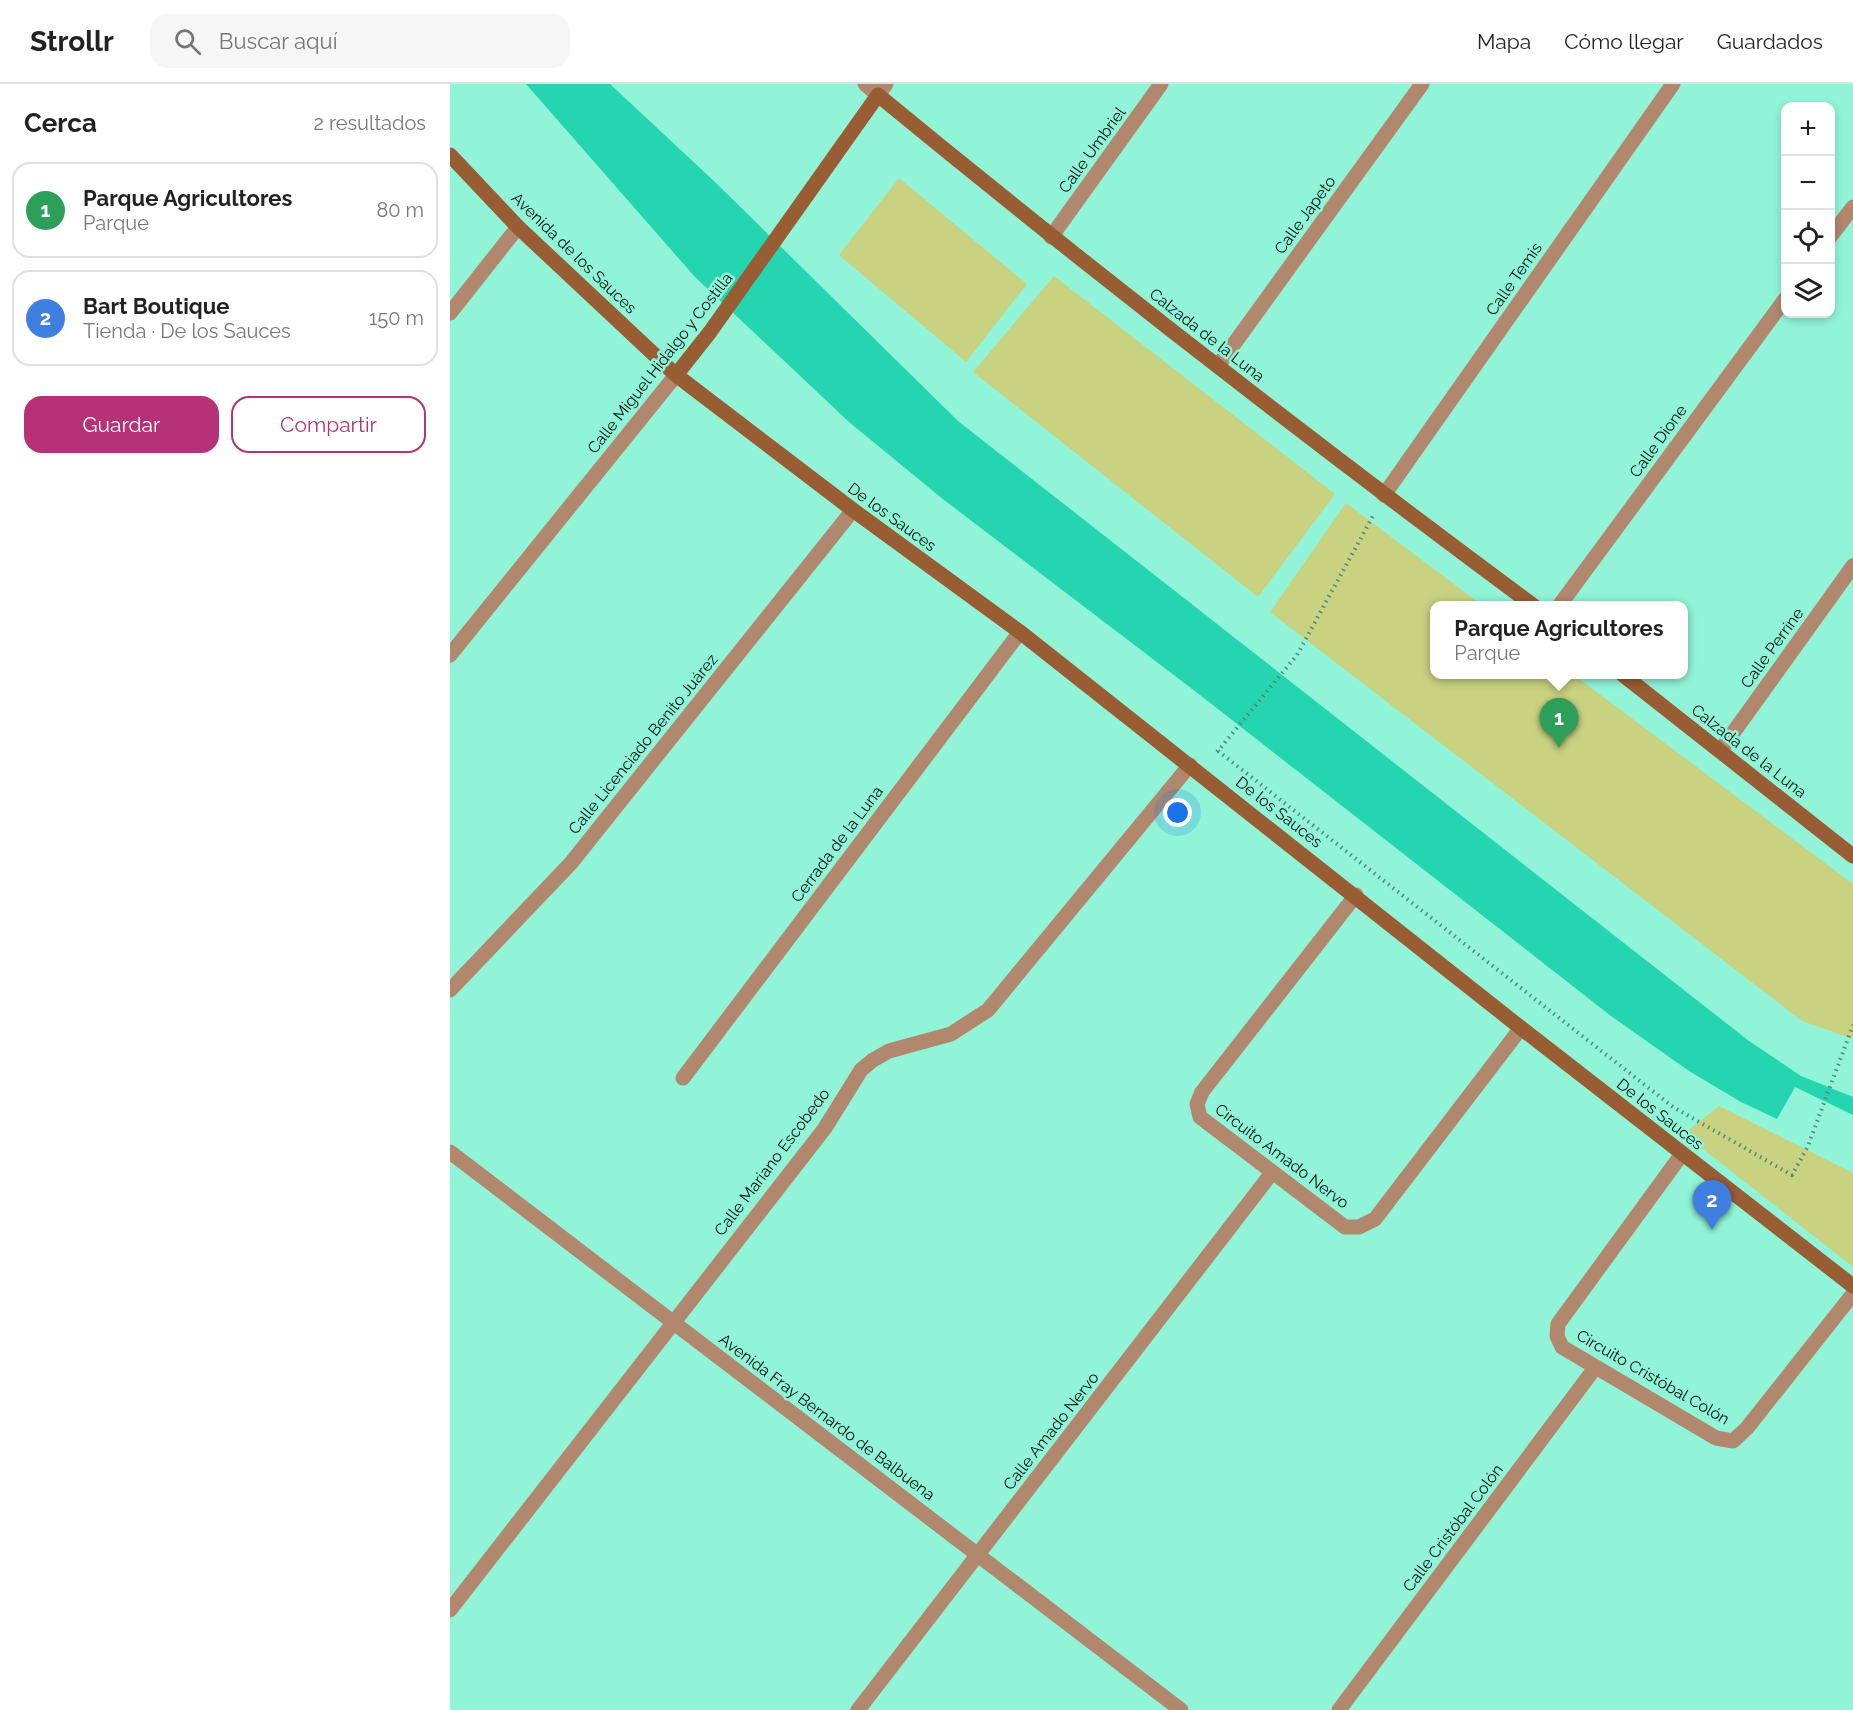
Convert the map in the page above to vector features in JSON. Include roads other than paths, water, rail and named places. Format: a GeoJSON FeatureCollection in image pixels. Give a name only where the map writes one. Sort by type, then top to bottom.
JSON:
{"type":"FeatureCollection","features":[{"type":"Feature","properties":{"kind":"main road","name":"Calle Miguel Hidalgo y Costilla"},"geometry":{"type":"LineString","coordinates":[[676,375],[710,332],[882,89]]}},
{"type":"Feature","properties":{"kind":"main road","name":"Calzada de la Luna"},"geometry":{"type":"LineString","coordinates":[[882,89],[1051,237],[1384,495],[1527,601]]}},
{"type":"Feature","properties":{"kind":"main road","name":"Avenida de los Sauces"},"geometry":{"type":"LineString","coordinates":[[450,154],[518,227],[676,375]]}},
{"type":"Feature","properties":{"kind":"main road","name":"De los Sauces"},"geometry":{"type":"LineString","coordinates":[[676,375],[853,510],[1020,632],[1521,1028],[1853,1286]]}},
{"type":"Feature","properties":{"kind":"main road","name":"Calzada de la Luna"},"geometry":{"type":"LineString","coordinates":[[1627,679],[1853,855]]}},
{"type":"Feature","properties":{"kind":"street","name":"Calzada de la Luna"},"geometry":{"type":"LineString","coordinates":[[865,84],[882,89]]}},
{"type":"Feature","properties":{"kind":"street","name":"Calle Umbriel"},"geometry":{"type":"LineString","coordinates":[[1051,237],[1161,84]]}},
{"type":"Feature","properties":{"kind":"street","name":"Calle Japeto"},"geometry":{"type":"LineString","coordinates":[[1218,366],[1422,84]]}},
{"type":"Feature","properties":{"kind":"street","name":"Calle Temis"},"geometry":{"type":"LineString","coordinates":[[1384,495],[1673,84]]}},
{"type":"Feature","properties":{"kind":"street"},"geometry":{"type":"LineString","coordinates":[[1835,230],[1853,207]]}},
{"type":"Feature","properties":{"kind":"street"},"geometry":{"type":"LineString","coordinates":[[450,313],[518,227]]}},
{"type":"Feature","properties":{"kind":"street","name":"Calle Dione"},"geometry":{"type":"LineString","coordinates":[[1563,601],[1781,303]]}},
{"type":"Feature","properties":{"kind":"street","name":"Calle Miguel Hidalgo y Costilla"},"geometry":{"type":"LineString","coordinates":[[450,655],[676,375]]}},
{"type":"Feature","properties":{"kind":"street","name":"Calle Licenciado Benito Juárez"},"geometry":{"type":"LineString","coordinates":[[450,990],[571,863],[853,510]]}},
{"type":"Feature","properties":{"kind":"street","name":"Calle Perrine"},"geometry":{"type":"LineString","coordinates":[[1720,751],[1853,566]]}},
{"type":"Feature","properties":{"kind":"street","name":"Cerrada de la Luna"},"geometry":{"type":"LineString","coordinates":[[683,1078],[1020,632]]}},
{"type":"Feature","properties":{"kind":"street","name":"Calle Mariano Escobedo"},"geometry":{"type":"LineString","coordinates":[[450,1610],[825,1128],[861,1070],[889,1051],[951,1034],[988,1010],[1190,765]]}},
{"type":"Feature","properties":{"kind":"street","name":"Circuito Amado Nervo"},"geometry":{"type":"LineString","coordinates":[[1356,896],[1203,1092],[1197,1104],[1200,1118],[1271,1174],[1345,1227],[1359,1227],[1375,1219],[1521,1028]]}},
{"type":"Feature","properties":{"kind":"street","name":"Avenida Fray Bernardo de Balbuena"},"geometry":{"type":"LineString","coordinates":[[450,1152],[1181,1710]]}},
{"type":"Feature","properties":{"kind":"street","name":"Circuito Cristóbal Colón"},"geometry":{"type":"LineString","coordinates":[[1682,1154],[1558,1324],[1557,1336],[1562,1347],[1716,1438],[1733,1441],[1747,1428],[1853,1294]]}},
{"type":"Feature","properties":{"kind":"street","name":"Calle Amado Nervo"},"geometry":{"type":"LineString","coordinates":[[858,1710],[1271,1174]]}},
{"type":"Feature","properties":{"kind":"street","name":"Calle Cristóbal Colón"},"geometry":{"type":"LineString","coordinates":[[1339,1710],[1595,1368]]}},
{"type":"Feature","properties":{"kind":"place","name":"Parque Agricultores"},"geometry":{"type":"Point","coordinates":[1559,748]}},
{"type":"Feature","properties":{"kind":"place","name":"Bart Boutique"},"geometry":{"type":"Point","coordinates":[1712,1230]}}]}
